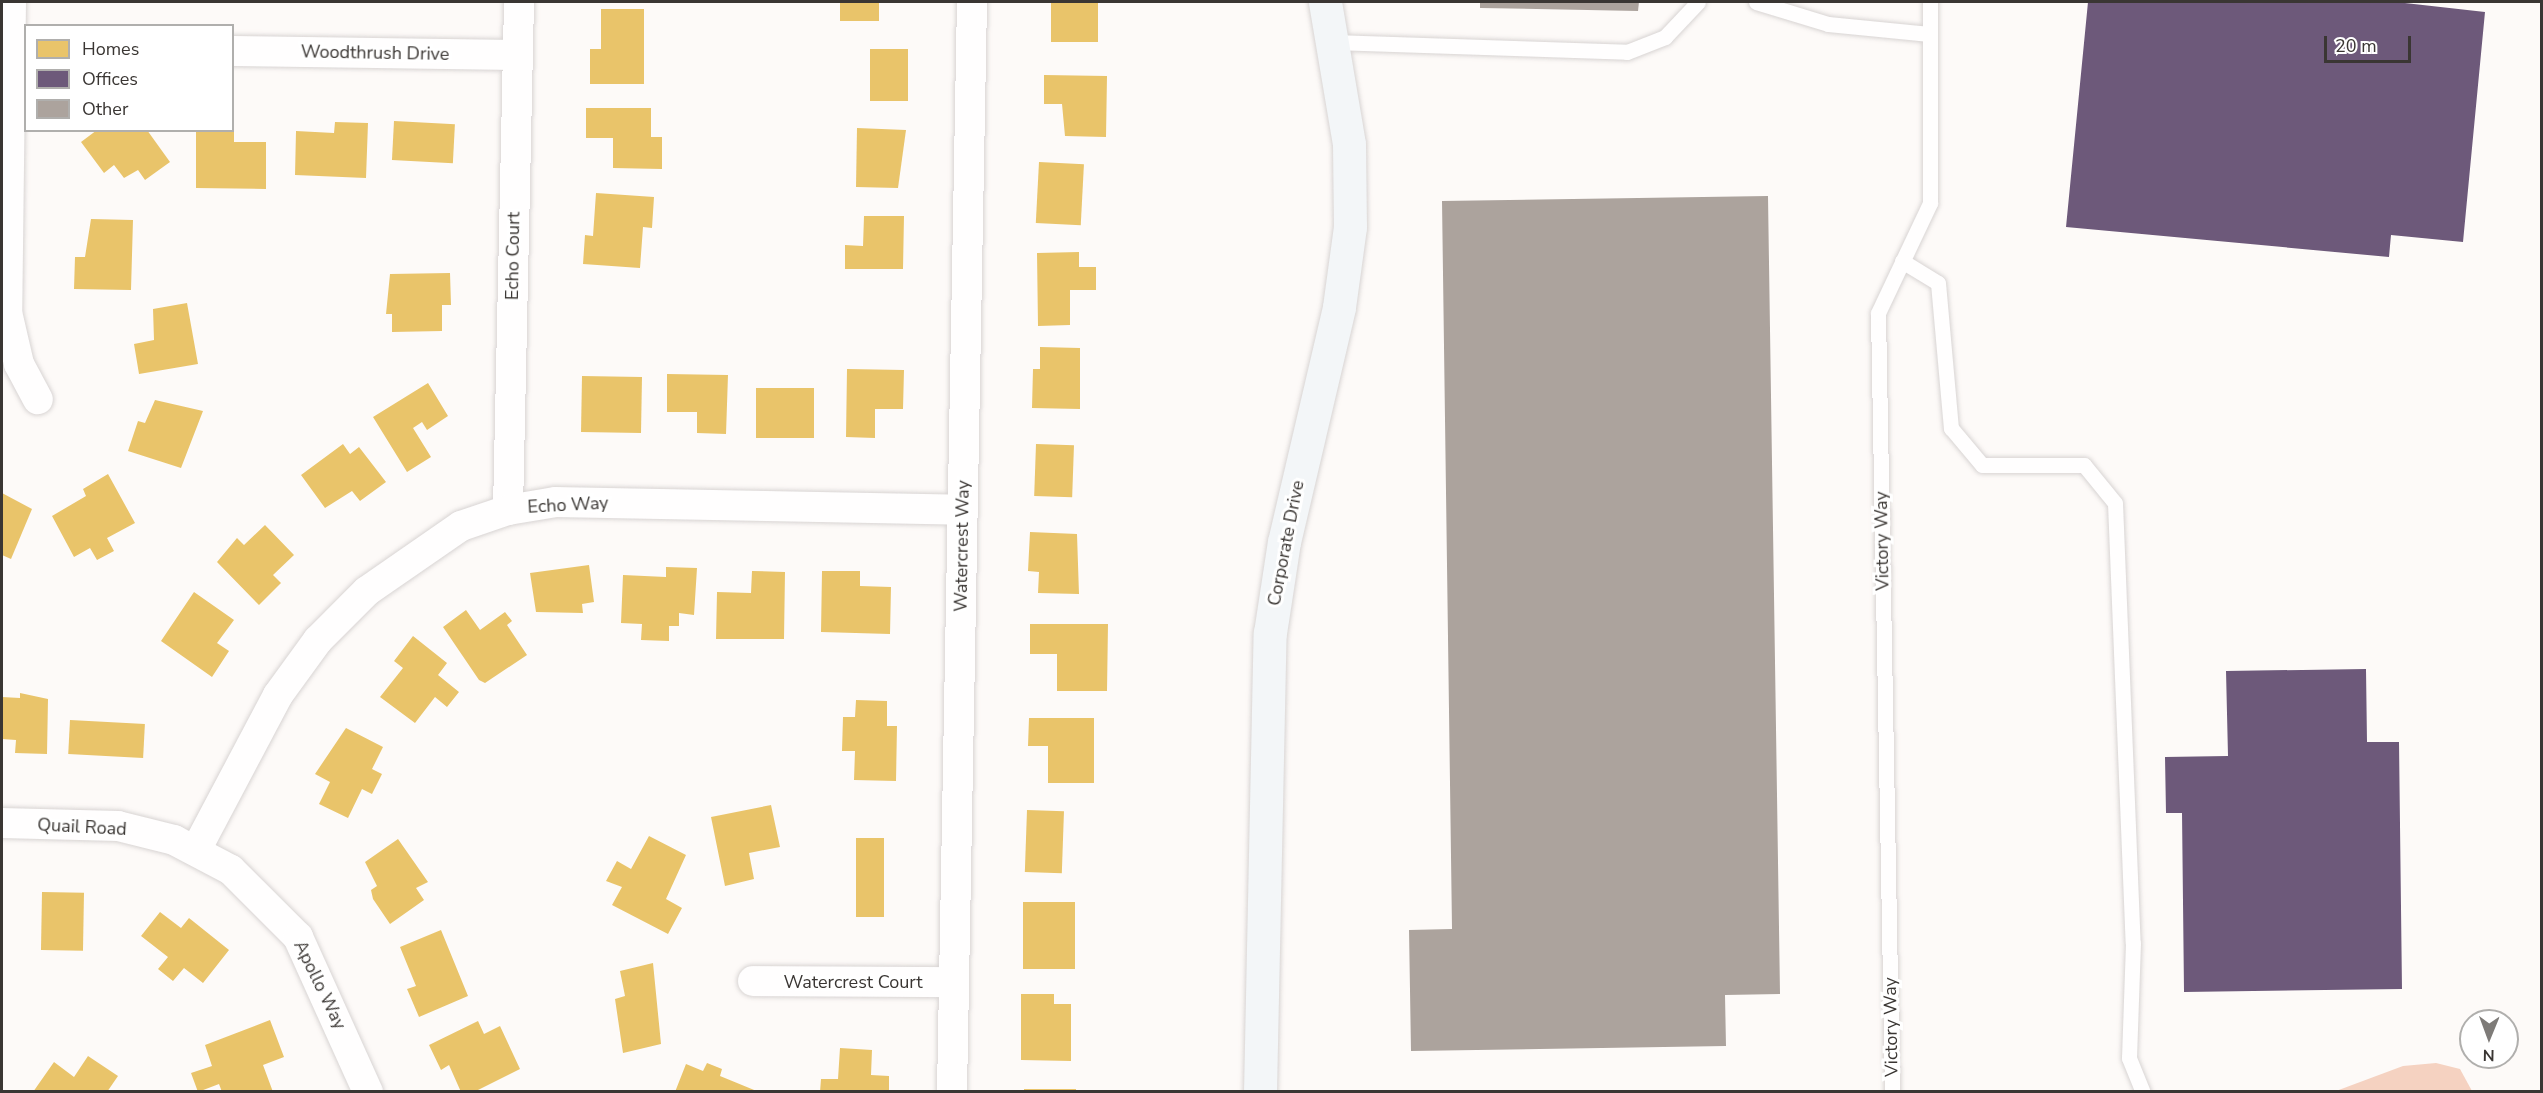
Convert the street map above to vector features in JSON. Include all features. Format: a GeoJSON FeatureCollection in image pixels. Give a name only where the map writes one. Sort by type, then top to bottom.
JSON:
{"type":"FeatureCollection","features":[{"type":"Feature","properties":{"kind":"street"},"geometry":{"type":"LineString","coordinates":[[11,2],[18,48],[7,312],[19,364],[38,399]]}},
{"type":"Feature","properties":{"kind":"street","name":"Echo Court"},"geometry":{"type":"LineString","coordinates":[[508,510],[519,2]]}},
{"type":"Feature","properties":{"kind":"street","name":"Watercrest Way"},"geometry":{"type":"LineString","coordinates":[[952,1092],[972,2]]}},
{"type":"Feature","properties":{"kind":"street","name":"Corporate Drive"},"geometry":{"type":"LineString","coordinates":[[1260,1092],[1267,659],[1284,542],[1339,307],[1350,227],[1349,144],[1325,2]]}},
{"type":"Feature","properties":{"kind":"street","name":"Woodthrush Drive"},"geometry":{"type":"LineString","coordinates":[[234,51],[518,55]]}},
{"type":"Feature","properties":{"kind":"street","name":"Echo Way"},"geometry":{"type":"LineString","coordinates":[[196,850],[278,695],[318,639],[366,591],[410,557],[461,526],[508,510],[556,502],[962,510]]}},
{"type":"Feature","properties":{"kind":"street","name":"Quail Road"},"geometry":{"type":"LineString","coordinates":[[2,823],[118,826],[196,850]]}},
{"type":"Feature","properties":{"kind":"street","name":"Apollo Way"},"geometry":{"type":"LineString","coordinates":[[196,850],[231,870],[290,926],[318,973],[368,1092]]}},
{"type":"Feature","properties":{"kind":"street","name":"Watercrest Court"},"geometry":{"type":"LineString","coordinates":[[753,981],[954,982]]}},
{"type":"Feature","properties":{"kind":"lane"},"geometry":{"type":"LineString","coordinates":[[1333,42],[1627,52],[1665,37],[1698,2]]}},
{"type":"Feature","properties":{"kind":"lane"},"geometry":{"type":"LineString","coordinates":[[1756,2],[1828,24],[1930,34]]}},
{"type":"Feature","properties":{"kind":"lane","name":"Victory Way"},"geometry":{"type":"LineString","coordinates":[[1892,1092],[1878,313],[1930,203],[1930,2]]}},
{"type":"Feature","properties":{"kind":"lane"},"geometry":{"type":"LineString","coordinates":[[1902,261],[1938,283],[1951,429],[1974,456],[1982,465],[2084,465],[2115,503],[2133,943],[2129,1058],[2143,1092]]}},
{"type":"Feature","properties":{"kind":"shaded area"},"geometry":{"type":"Polygon","coordinates":[[[2436,1063],[2460,1069],[2472,1091],[2336,1091],[2403,1066],[2436,1063]]]}},
{"type":"Feature","properties":{"kind":"building: Homes"},"geometry":{"type":"Polygon","coordinates":[[[840,2],[879,2],[879,21],[840,21],[840,2]]]}},
{"type":"Feature","properties":{"kind":"building: Homes"},"geometry":{"type":"Polygon","coordinates":[[[1051,2],[1098,2],[1098,42],[1051,42],[1051,2]]]}},
{"type":"Feature","properties":{"kind":"building: Homes"},"geometry":{"type":"Polygon","coordinates":[[[601,9],[644,9],[644,84],[590,84],[590,49],[601,49],[601,9]]]}},
{"type":"Feature","properties":{"kind":"building: Homes"},"geometry":{"type":"Polygon","coordinates":[[[870,49],[908,49],[908,101],[870,101],[870,49]]]}},
{"type":"Feature","properties":{"kind":"building: Homes"},"geometry":{"type":"Polygon","coordinates":[[[1044,75],[1107,76],[1106,137],[1065,136],[1062,104],[1044,104],[1044,75]]]}},
{"type":"Feature","properties":{"kind":"building: Homes"},"geometry":{"type":"Polygon","coordinates":[[[586,108],[651,108],[651,137],[662,137],[662,169],[613,168],[613,138],[586,138],[586,108]]]}},
{"type":"Feature","properties":{"kind":"building: Homes"},"geometry":{"type":"Polygon","coordinates":[[[394,121],[455,124],[453,163],[392,160],[394,121]]]}},
{"type":"Feature","properties":{"kind":"building: Homes"},"geometry":{"type":"Polygon","coordinates":[[[335,122],[368,123],[366,178],[295,175],[296,131],[334,133],[335,122]]]}},
{"type":"Feature","properties":{"kind":"building: Homes"},"geometry":{"type":"Polygon","coordinates":[[[857,128],[906,130],[898,188],[856,187],[857,128]]]}},
{"type":"Feature","properties":{"kind":"building: Homes"},"geometry":{"type":"Polygon","coordinates":[[[94,132],[148,132],[170,162],[145,180],[138,170],[124,178],[114,165],[104,173],[81,142],[94,132]]]}},
{"type":"Feature","properties":{"kind":"building: Homes"},"geometry":{"type":"Polygon","coordinates":[[[196,132],[234,132],[234,142],[266,142],[266,189],[196,188],[196,132]]]}},
{"type":"Feature","properties":{"kind":"building: Homes"},"geometry":{"type":"Polygon","coordinates":[[[1039,162],[1084,164],[1081,225],[1036,223],[1039,162]]]}},
{"type":"Feature","properties":{"kind":"building: Homes"},"geometry":{"type":"Polygon","coordinates":[[[596,193],[654,197],[652,228],[643,227],[640,268],[583,264],[585,235],[593,236],[596,193]]]}},
{"type":"Feature","properties":{"kind":"building: Homes"},"geometry":{"type":"Polygon","coordinates":[[[864,216],[904,216],[903,269],[845,269],[845,245],[863,246],[864,216]]]}},
{"type":"Feature","properties":{"kind":"building: Homes"},"geometry":{"type":"Polygon","coordinates":[[[91,219],[133,220],[131,290],[74,289],[75,257],[85,257],[91,219]]]}},
{"type":"Feature","properties":{"kind":"building: Homes"},"geometry":{"type":"Polygon","coordinates":[[[1079,252],[1079,267],[1096,267],[1096,290],[1070,290],[1070,325],[1038,326],[1037,253],[1079,252]]]}},
{"type":"Feature","properties":{"kind":"building: Homes"},"geometry":{"type":"Polygon","coordinates":[[[450,273],[451,305],[442,305],[442,331],[392,332],[392,314],[386,314],[390,274],[450,273]]]}},
{"type":"Feature","properties":{"kind":"building: Homes"},"geometry":{"type":"Polygon","coordinates":[[[187,303],[198,364],[139,374],[134,344],[154,340],[153,309],[187,303]]]}},
{"type":"Feature","properties":{"kind":"building: Homes"},"geometry":{"type":"Polygon","coordinates":[[[1040,347],[1080,348],[1080,409],[1032,408],[1033,369],[1040,369],[1040,347]]]}},
{"type":"Feature","properties":{"kind":"building: Homes"},"geometry":{"type":"Polygon","coordinates":[[[847,369],[904,370],[903,409],[875,409],[875,438],[846,437],[847,369]]]}},
{"type":"Feature","properties":{"kind":"building: Homes"},"geometry":{"type":"Polygon","coordinates":[[[667,374],[728,375],[726,434],[697,433],[697,412],[667,412],[667,374]]]}},
{"type":"Feature","properties":{"kind":"building: Homes"},"geometry":{"type":"Polygon","coordinates":[[[582,376],[642,377],[641,433],[581,432],[582,376]]]}},
{"type":"Feature","properties":{"kind":"building: Homes"},"geometry":{"type":"Polygon","coordinates":[[[428,383],[448,416],[427,430],[422,422],[413,428],[431,457],[407,472],[373,417],[428,383]]]}},
{"type":"Feature","properties":{"kind":"building: Homes"},"geometry":{"type":"Polygon","coordinates":[[[756,388],[814,388],[814,438],[756,438],[756,388]]]}},
{"type":"Feature","properties":{"kind":"building: Homes"},"geometry":{"type":"Polygon","coordinates":[[[155,400],[203,411],[181,468],[128,451],[138,421],[145,423],[155,400]]]}},
{"type":"Feature","properties":{"kind":"building: Homes"},"geometry":{"type":"Polygon","coordinates":[[[343,444],[350,454],[359,447],[386,482],[360,501],[352,491],[325,508],[301,475],[343,444]]]}},
{"type":"Feature","properties":{"kind":"building: Homes"},"geometry":{"type":"Polygon","coordinates":[[[1036,444],[1074,445],[1072,497],[1034,496],[1036,444]]]}},
{"type":"Feature","properties":{"kind":"building: Homes"},"geometry":{"type":"Polygon","coordinates":[[[108,474],[135,523],[107,538],[114,551],[97,560],[90,548],[74,557],[52,516],[86,496],[83,489],[108,474]]]}},
{"type":"Feature","properties":{"kind":"building: Homes"},"geometry":{"type":"Polygon","coordinates":[[[2,493],[32,509],[11,559],[2,555],[2,493]]]}},
{"type":"Feature","properties":{"kind":"building: Homes"},"geometry":{"type":"Polygon","coordinates":[[[265,525],[294,555],[273,575],[281,583],[259,605],[217,562],[237,538],[244,545],[265,525]]]}},
{"type":"Feature","properties":{"kind":"building: Homes"},"geometry":{"type":"Polygon","coordinates":[[[1030,532],[1077,534],[1079,594],[1038,593],[1039,572],[1028,571],[1030,532]]]}},
{"type":"Feature","properties":{"kind":"building: Homes"},"geometry":{"type":"Polygon","coordinates":[[[589,565],[594,602],[582,604],[583,613],[536,612],[530,573],[589,565]]]}},
{"type":"Feature","properties":{"kind":"building: Homes"},"geometry":{"type":"Polygon","coordinates":[[[666,567],[697,568],[694,615],[679,613],[679,626],[669,626],[669,641],[641,640],[642,624],[621,623],[623,575],[666,577],[666,567]]]}},
{"type":"Feature","properties":{"kind":"building: Homes"},"geometry":{"type":"Polygon","coordinates":[[[752,571],[785,572],[784,639],[716,639],[717,592],[751,593],[752,571]]]}},
{"type":"Feature","properties":{"kind":"building: Homes"},"geometry":{"type":"Polygon","coordinates":[[[822,571],[860,571],[860,586],[891,587],[890,634],[821,632],[822,571]]]}},
{"type":"Feature","properties":{"kind":"building: Homes"},"geometry":{"type":"Polygon","coordinates":[[[194,592],[234,620],[217,643],[229,651],[212,677],[161,641],[194,592]]]}},
{"type":"Feature","properties":{"kind":"building: Homes"},"geometry":{"type":"Polygon","coordinates":[[[466,610],[480,630],[505,612],[512,621],[507,625],[527,655],[485,683],[479,680],[443,627],[466,610]]]}},
{"type":"Feature","properties":{"kind":"building: Homes"},"geometry":{"type":"Polygon","coordinates":[[[1030,624],[1108,624],[1107,691],[1057,691],[1057,654],[1030,654],[1030,624]]]}},
{"type":"Feature","properties":{"kind":"building: Homes"},"geometry":{"type":"Polygon","coordinates":[[[413,636],[447,663],[438,675],[459,692],[447,707],[435,697],[415,723],[380,697],[403,668],[394,661],[413,636]]]}},
{"type":"Feature","properties":{"kind":"building: Homes"},"geometry":{"type":"Polygon","coordinates":[[[20,693],[48,699],[47,754],[15,753],[16,740],[2,739],[2,697],[20,698],[20,693]]]}},
{"type":"Feature","properties":{"kind":"building: Homes"},"geometry":{"type":"Polygon","coordinates":[[[856,700],[887,701],[887,726],[897,726],[896,781],[854,780],[855,751],[842,751],[843,717],[855,717],[856,700]]]}},
{"type":"Feature","properties":{"kind":"building: Homes"},"geometry":{"type":"Polygon","coordinates":[[[1029,718],[1094,718],[1094,783],[1048,783],[1048,746],[1028,746],[1029,718]]]}},
{"type":"Feature","properties":{"kind":"building: Homes"},"geometry":{"type":"Polygon","coordinates":[[[70,720],[145,724],[143,758],[68,754],[70,720]]]}},
{"type":"Feature","properties":{"kind":"building: Homes"},"geometry":{"type":"Polygon","coordinates":[[[346,728],[383,747],[372,769],[382,774],[372,794],[362,789],[348,818],[319,804],[330,782],[315,774],[346,728]]]}},
{"type":"Feature","properties":{"kind":"building: Homes"},"geometry":{"type":"Polygon","coordinates":[[[771,805],[780,847],[749,853],[754,879],[725,886],[711,817],[771,805]]]}},
{"type":"Feature","properties":{"kind":"building: Homes"},"geometry":{"type":"Polygon","coordinates":[[[1027,810],[1064,811],[1062,873],[1025,872],[1027,810]]]}},
{"type":"Feature","properties":{"kind":"building: Homes"},"geometry":{"type":"Polygon","coordinates":[[[649,836],[686,855],[666,899],[682,908],[668,934],[612,905],[622,887],[606,881],[617,861],[631,869],[649,836]]]}},
{"type":"Feature","properties":{"kind":"building: Homes"},"geometry":{"type":"Polygon","coordinates":[[[856,838],[884,838],[884,917],[856,917],[856,838]]]}},
{"type":"Feature","properties":{"kind":"building: Homes"},"geometry":{"type":"Polygon","coordinates":[[[398,839],[428,882],[416,888],[424,900],[390,924],[373,899],[371,890],[377,886],[365,862],[398,839]]]}},
{"type":"Feature","properties":{"kind":"building: Homes"},"geometry":{"type":"Polygon","coordinates":[[[42,892],[84,893],[83,951],[41,950],[42,892]]]}},
{"type":"Feature","properties":{"kind":"building: Homes"},"geometry":{"type":"Polygon","coordinates":[[[1023,902],[1075,902],[1075,969],[1023,969],[1023,902]]]}},
{"type":"Feature","properties":{"kind":"building: Homes"},"geometry":{"type":"Polygon","coordinates":[[[160,912],[181,928],[189,918],[229,950],[203,983],[184,968],[173,981],[158,969],[168,957],[141,936],[160,912]]]}},
{"type":"Feature","properties":{"kind":"building: Homes"},"geometry":{"type":"Polygon","coordinates":[[[441,930],[468,996],[419,1017],[407,989],[416,986],[400,947],[441,930]]]}},
{"type":"Feature","properties":{"kind":"building: Homes"},"geometry":{"type":"Polygon","coordinates":[[[653,963],[661,1044],[623,1053],[615,999],[625,996],[620,971],[653,963]]]}},
{"type":"Feature","properties":{"kind":"building: Homes"},"geometry":{"type":"Polygon","coordinates":[[[1021,994],[1054,994],[1054,1004],[1071,1004],[1071,1061],[1021,1060],[1021,994]]]}},
{"type":"Feature","properties":{"kind":"building: Homes"},"geometry":{"type":"Polygon","coordinates":[[[270,1020],[284,1057],[263,1065],[273,1092],[222,1092],[219,1084],[198,1092],[191,1073],[212,1066],[205,1045],[270,1020]]]}},
{"type":"Feature","properties":{"kind":"building: Homes"},"geometry":{"type":"Polygon","coordinates":[[[478,1021],[484,1034],[500,1026],[520,1069],[474,1092],[461,1092],[449,1065],[441,1070],[429,1045],[478,1021]]]}},
{"type":"Feature","properties":{"kind":"building: Homes"},"geometry":{"type":"Polygon","coordinates":[[[840,1048],[872,1050],[871,1075],[889,1076],[889,1092],[820,1092],[821,1079],[838,1079],[840,1048]]]}},
{"type":"Feature","properties":{"kind":"building: Homes"},"geometry":{"type":"Polygon","coordinates":[[[88,1056],[118,1076],[107,1092],[33,1092],[54,1062],[74,1077],[88,1056]]]}},
{"type":"Feature","properties":{"kind":"building: Homes"},"geometry":{"type":"Polygon","coordinates":[[[707,1063],[722,1069],[720,1076],[759,1092],[675,1092],[686,1064],[703,1071],[707,1063]]]}},
{"type":"Feature","properties":{"kind":"building: Homes"},"geometry":{"type":"Polygon","coordinates":[[[1024,1089],[1076,1089],[1076,1092],[1024,1092],[1024,1089]]]}},
{"type":"Feature","properties":{"kind":"building: Offices"},"geometry":{"type":"Polygon","coordinates":[[[2088,2],[2396,2],[2485,12],[2463,242],[2391,235],[2389,257],[2066,227],[2088,2]]]}},
{"type":"Feature","properties":{"kind":"building: Offices"},"geometry":{"type":"Polygon","coordinates":[[[2366,669],[2367,742],[2399,742],[2402,989],[2184,992],[2182,813],[2166,813],[2165,757],[2228,756],[2226,671],[2366,669]]]}},
{"type":"Feature","properties":{"kind":"building: Other"},"geometry":{"type":"Polygon","coordinates":[[[1480,2],[1639,2],[1638,11],[1480,8],[1480,2]]]}},
{"type":"Feature","properties":{"kind":"building: Other"},"geometry":{"type":"Polygon","coordinates":[[[1768,196],[1780,994],[1725,995],[1726,1046],[1411,1051],[1409,930],[1452,929],[1442,201],[1768,196]]]}}]}
